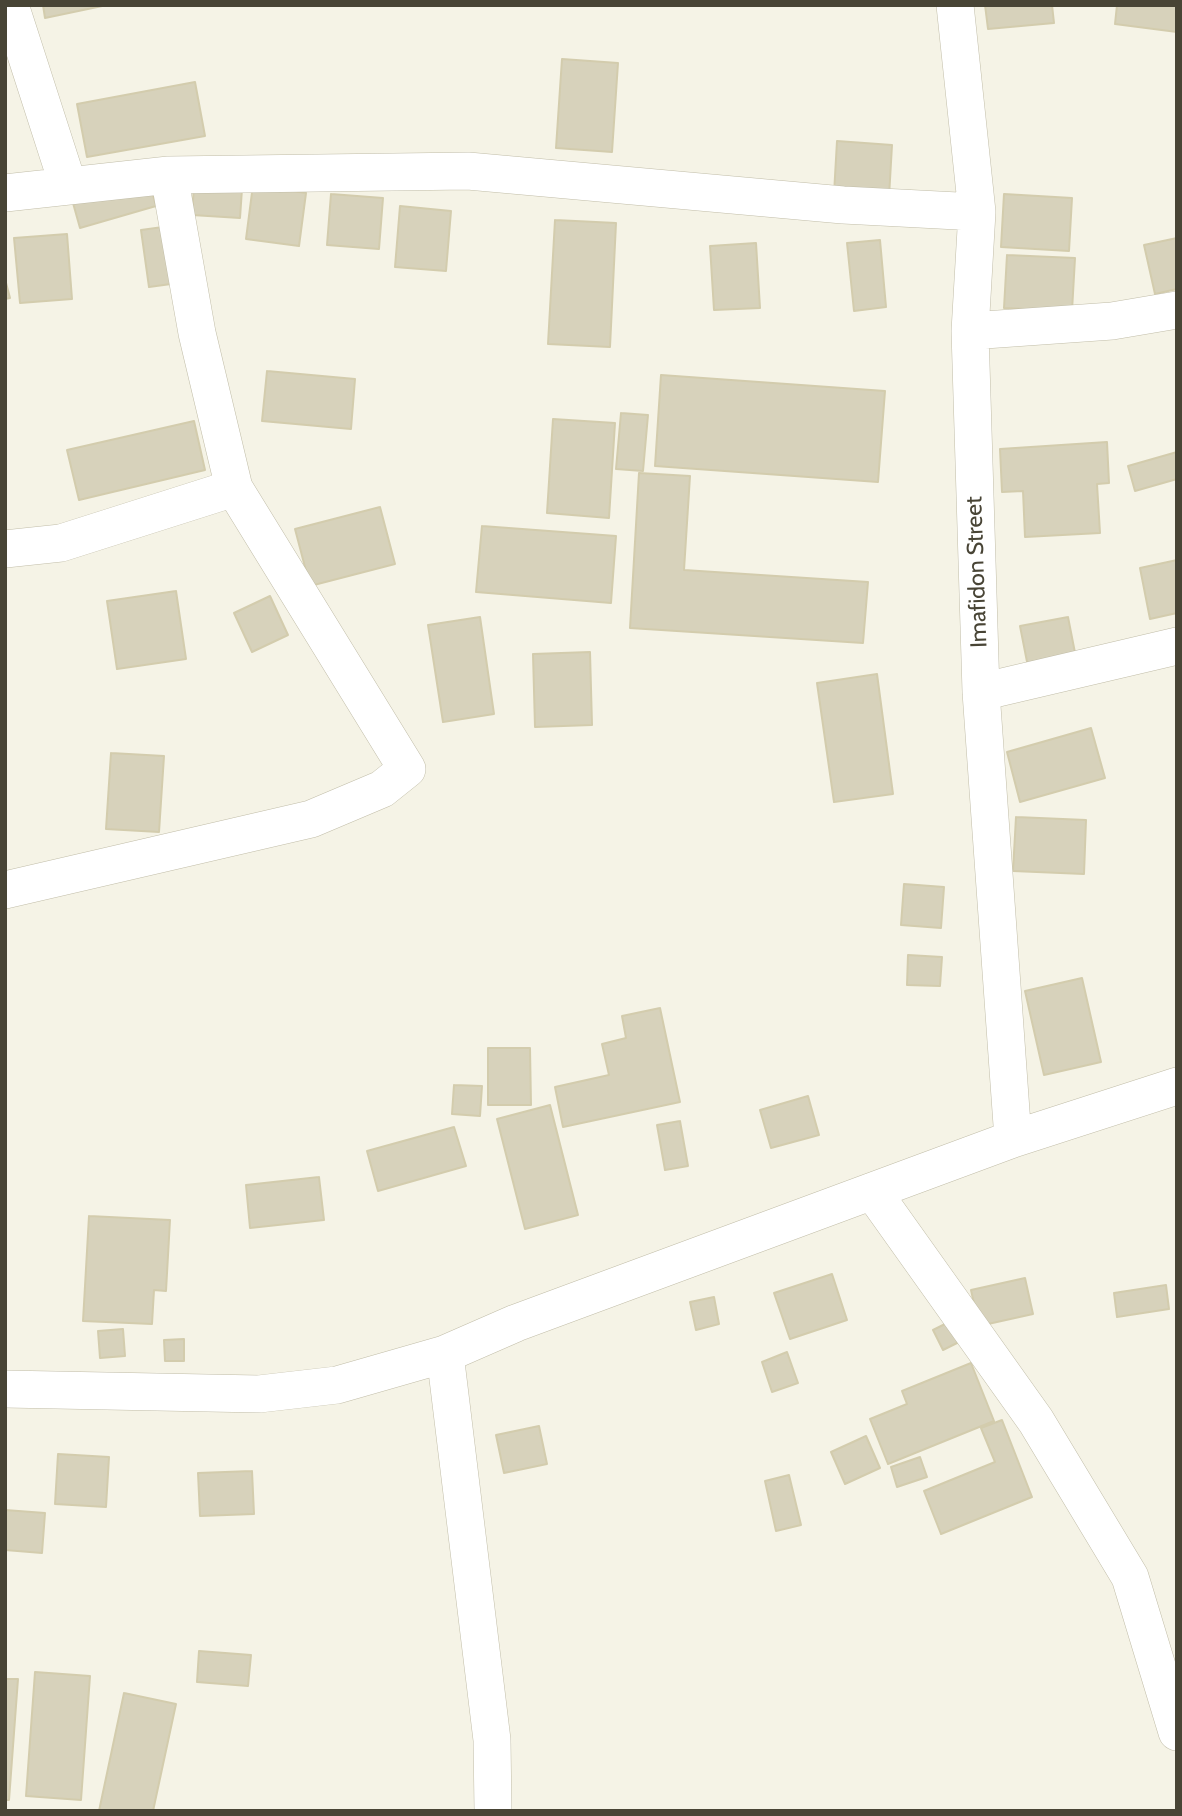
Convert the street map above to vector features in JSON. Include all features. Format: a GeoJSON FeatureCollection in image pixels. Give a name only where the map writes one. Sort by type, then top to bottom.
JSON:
{"type":"FeatureCollection","features":[{"type":"Feature","properties":{"kind":"street"},"geometry":{"type":"LineString","coordinates":[[10,5],[68,185]]}},
{"type":"Feature","properties":{"kind":"street","name":"Imafidon Street"},"geometry":{"type":"LineString","coordinates":[[955,5],[977,212],[970,331],[981,692],[1013,1139]]}},
{"type":"Feature","properties":{"kind":"street"},"geometry":{"type":"LineString","coordinates":[[5,193],[169,174],[468,171],[843,205],[977,212]]}},
{"type":"Feature","properties":{"kind":"street"},"geometry":{"type":"LineString","coordinates":[[5,890],[311,819],[382,789],[407,769],[234,488],[197,333],[169,174]]}},
{"type":"Feature","properties":{"kind":"street"},"geometry":{"type":"LineString","coordinates":[[970,331],[1112,321],[1177,310]]}},
{"type":"Feature","properties":{"kind":"street"},"geometry":{"type":"LineString","coordinates":[[5,549],[61,543],[234,488]]}},
{"type":"Feature","properties":{"kind":"street"},"geometry":{"type":"LineString","coordinates":[[981,692],[1177,646]]}},
{"type":"Feature","properties":{"kind":"street"},"geometry":{"type":"LineString","coordinates":[[5,1389],[259,1394],[337,1385],[445,1354],[516,1324],[1013,1139],[1177,1086]]}},
{"type":"Feature","properties":{"kind":"street"},"geometry":{"type":"LineString","coordinates":[[873,1192],[1035,1421],[1130,1577],[1177,1732]]}},
{"type":"Feature","properties":{"kind":"street"},"geometry":{"type":"LineString","coordinates":[[445,1354],[492,1740],[494,1811]]}},
{"type":"Feature","properties":{"kind":"building"},"geometry":{"type":"Polygon","coordinates":[[[43,5],[107,5],[45,18],[43,5]]]}},
{"type":"Feature","properties":{"kind":"building"},"geometry":{"type":"Polygon","coordinates":[[[985,5],[1052,5],[1054,23],[988,29],[985,5]]]}},
{"type":"Feature","properties":{"kind":"building"},"geometry":{"type":"Polygon","coordinates":[[[1117,5],[1177,5],[1177,32],[1115,24],[1117,5]]]}},
{"type":"Feature","properties":{"kind":"building"},"geometry":{"type":"Polygon","coordinates":[[[562,59],[618,63],[612,152],[556,148],[562,59]]]}},
{"type":"Feature","properties":{"kind":"building"},"geometry":{"type":"Polygon","coordinates":[[[195,82],[205,136],[87,157],[77,104],[195,82]]]}},
{"type":"Feature","properties":{"kind":"building"},"geometry":{"type":"Polygon","coordinates":[[[837,141],[892,145],[889,197],[834,194],[837,141]]]}},
{"type":"Feature","properties":{"kind":"building"},"geometry":{"type":"Polygon","coordinates":[[[149,180],[156,206],[80,228],[73,203],[149,180]]]}},
{"type":"Feature","properties":{"kind":"building"},"geometry":{"type":"Polygon","coordinates":[[[253,185],[306,193],[299,246],[246,239],[253,185]]]}},
{"type":"Feature","properties":{"kind":"building"},"geometry":{"type":"Polygon","coordinates":[[[194,186],[242,189],[240,218],[192,215],[194,186]]]}},
{"type":"Feature","properties":{"kind":"building"},"geometry":{"type":"Polygon","coordinates":[[[331,194],[383,198],[379,249],[327,245],[331,194]]]}},
{"type":"Feature","properties":{"kind":"building"},"geometry":{"type":"Polygon","coordinates":[[[1004,194],[1072,198],[1069,251],[1001,247],[1004,194]]]}},
{"type":"Feature","properties":{"kind":"building"},"geometry":{"type":"Polygon","coordinates":[[[400,206],[451,211],[446,271],[395,267],[400,206]]]}},
{"type":"Feature","properties":{"kind":"building"},"geometry":{"type":"Polygon","coordinates":[[[555,220],[616,223],[610,347],[548,344],[555,220]]]}},
{"type":"Feature","properties":{"kind":"building"},"geometry":{"type":"Polygon","coordinates":[[[163,227],[171,284],[149,287],[141,230],[163,227]]]}},
{"type":"Feature","properties":{"kind":"building"},"geometry":{"type":"Polygon","coordinates":[[[67,234],[72,299],[20,303],[14,238],[67,234]]]}},
{"type":"Feature","properties":{"kind":"building"},"geometry":{"type":"Polygon","coordinates":[[[1177,238],[1177,289],[1155,294],[1144,245],[1177,238]]]}},
{"type":"Feature","properties":{"kind":"building"},"geometry":{"type":"Polygon","coordinates":[[[880,240],[886,307],[854,311],[847,243],[880,240]]]}},
{"type":"Feature","properties":{"kind":"building"},"geometry":{"type":"Polygon","coordinates":[[[756,243],[760,308],[714,310],[710,246],[756,243]]]}},
{"type":"Feature","properties":{"kind":"building"},"geometry":{"type":"Polygon","coordinates":[[[1007,255],[1075,258],[1072,311],[1004,308],[1007,255]]]}},
{"type":"Feature","properties":{"kind":"building"},"geometry":{"type":"Polygon","coordinates":[[[5,279],[10,298],[5,299],[5,279]]]}},
{"type":"Feature","properties":{"kind":"building"},"geometry":{"type":"Polygon","coordinates":[[[267,371],[355,379],[351,429],[262,421],[267,371]]]}},
{"type":"Feature","properties":{"kind":"building"},"geometry":{"type":"Polygon","coordinates":[[[661,375],[885,391],[878,482],[655,466],[661,375]]]}},
{"type":"Feature","properties":{"kind":"building"},"geometry":{"type":"Polygon","coordinates":[[[621,413],[648,415],[643,471],[616,469],[621,413]]]}},
{"type":"Feature","properties":{"kind":"building"},"geometry":{"type":"Polygon","coordinates":[[[553,419],[615,423],[609,518],[547,513],[553,419]]]}},
{"type":"Feature","properties":{"kind":"building"},"geometry":{"type":"Polygon","coordinates":[[[194,421],[205,470],[79,500],[67,450],[194,421]]]}},
{"type":"Feature","properties":{"kind":"building"},"geometry":{"type":"Polygon","coordinates":[[[1107,442],[1109,483],[1097,484],[1100,533],[1025,537],[1023,491],[1002,492],[1000,449],[1107,442]]]}},
{"type":"Feature","properties":{"kind":"building"},"geometry":{"type":"Polygon","coordinates":[[[1177,452],[1177,479],[1135,491],[1128,466],[1177,452]]]}},
{"type":"Feature","properties":{"kind":"building"},"geometry":{"type":"Polygon","coordinates":[[[639,473],[690,476],[684,570],[868,582],[863,643],[630,628],[639,473]]]}},
{"type":"Feature","properties":{"kind":"building"},"geometry":{"type":"Polygon","coordinates":[[[380,507],[395,564],[310,586],[295,529],[380,507]]]}},
{"type":"Feature","properties":{"kind":"building"},"geometry":{"type":"Polygon","coordinates":[[[482,526],[616,536],[611,603],[476,592],[482,526]]]}},
{"type":"Feature","properties":{"kind":"building"},"geometry":{"type":"Polygon","coordinates":[[[1177,560],[1177,613],[1150,619],[1140,568],[1177,560]]]}},
{"type":"Feature","properties":{"kind":"building"},"geometry":{"type":"Polygon","coordinates":[[[176,591],[186,659],[117,669],[107,601],[176,591]]]}},
{"type":"Feature","properties":{"kind":"building"},"geometry":{"type":"Polygon","coordinates":[[[270,596],[288,635],[252,652],[234,613],[270,596]]]}},
{"type":"Feature","properties":{"kind":"building"},"geometry":{"type":"Polygon","coordinates":[[[480,617],[494,714],[443,722],[428,625],[480,617]]]}},
{"type":"Feature","properties":{"kind":"building"},"geometry":{"type":"Polygon","coordinates":[[[1068,617],[1077,663],[1029,672],[1020,626],[1068,617]]]}},
{"type":"Feature","properties":{"kind":"building"},"geometry":{"type":"Polygon","coordinates":[[[590,652],[592,725],[535,727],[533,654],[590,652]]]}},
{"type":"Feature","properties":{"kind":"building"},"geometry":{"type":"Polygon","coordinates":[[[877,674],[893,794],[834,802],[817,683],[877,674]]]}},
{"type":"Feature","properties":{"kind":"building"},"geometry":{"type":"Polygon","coordinates":[[[1091,728],[1105,778],[1020,802],[1007,752],[1091,728]]]}},
{"type":"Feature","properties":{"kind":"building"},"geometry":{"type":"Polygon","coordinates":[[[111,753],[164,756],[159,832],[106,829],[111,753]]]}},
{"type":"Feature","properties":{"kind":"building"},"geometry":{"type":"Polygon","coordinates":[[[1016,817],[1086,820],[1084,874],[1013,871],[1016,817]]]}},
{"type":"Feature","properties":{"kind":"building"},"geometry":{"type":"Polygon","coordinates":[[[904,884],[944,887],[941,928],[901,925],[904,884]]]}},
{"type":"Feature","properties":{"kind":"building"},"geometry":{"type":"Polygon","coordinates":[[[908,955],[942,957],[940,986],[907,985],[908,955]]]}},
{"type":"Feature","properties":{"kind":"building"},"geometry":{"type":"Polygon","coordinates":[[[1082,978],[1101,1062],[1044,1075],[1025,991],[1082,978]]]}},
{"type":"Feature","properties":{"kind":"building"},"geometry":{"type":"Polygon","coordinates":[[[660,1008],[680,1102],[563,1127],[555,1087],[609,1075],[602,1044],[626,1038],[622,1016],[660,1008]]]}},
{"type":"Feature","properties":{"kind":"building"},"geometry":{"type":"Polygon","coordinates":[[[488,1048],[530,1048],[531,1105],[488,1105],[488,1048]]]}},
{"type":"Feature","properties":{"kind":"building"},"geometry":{"type":"Polygon","coordinates":[[[454,1085],[482,1086],[480,1116],[452,1114],[454,1085]]]}},
{"type":"Feature","properties":{"kind":"building"},"geometry":{"type":"Polygon","coordinates":[[[808,1096],[819,1135],[771,1148],[760,1110],[808,1096]]]}},
{"type":"Feature","properties":{"kind":"building"},"geometry":{"type":"Polygon","coordinates":[[[550,1105],[578,1215],[525,1229],[497,1119],[550,1105]]]}},
{"type":"Feature","properties":{"kind":"building"},"geometry":{"type":"Polygon","coordinates":[[[680,1121],[688,1166],[665,1170],[657,1125],[680,1121]]]}},
{"type":"Feature","properties":{"kind":"building"},"geometry":{"type":"Polygon","coordinates":[[[454,1127],[466,1166],[378,1191],[367,1151],[454,1127]]]}},
{"type":"Feature","properties":{"kind":"building"},"geometry":{"type":"Polygon","coordinates":[[[319,1177],[324,1220],[250,1228],[246,1185],[319,1177]]]}},
{"type":"Feature","properties":{"kind":"building"},"geometry":{"type":"Polygon","coordinates":[[[89,1216],[170,1220],[166,1291],[154,1290],[152,1324],[83,1321],[89,1216]]]}},
{"type":"Feature","properties":{"kind":"building"},"geometry":{"type":"Polygon","coordinates":[[[832,1274],[847,1320],[790,1339],[774,1293],[832,1274]]]}},
{"type":"Feature","properties":{"kind":"building"},"geometry":{"type":"Polygon","coordinates":[[[1025,1278],[1033,1314],[979,1326],[971,1290],[1025,1278]]]}},
{"type":"Feature","properties":{"kind":"building"},"geometry":{"type":"Polygon","coordinates":[[[1166,1285],[1169,1309],[1117,1317],[1114,1293],[1166,1285]]]}},
{"type":"Feature","properties":{"kind":"building"},"geometry":{"type":"Polygon","coordinates":[[[714,1297],[719,1324],[696,1330],[690,1302],[714,1297]]]}},
{"type":"Feature","properties":{"kind":"building"},"geometry":{"type":"Polygon","coordinates":[[[957,1318],[967,1338],[943,1350],[933,1330],[957,1318]]]}},
{"type":"Feature","properties":{"kind":"building"},"geometry":{"type":"Polygon","coordinates":[[[123,1329],[125,1356],[100,1358],[98,1331],[123,1329]]]}},
{"type":"Feature","properties":{"kind":"building"},"geometry":{"type":"Polygon","coordinates":[[[184,1339],[184,1361],[165,1361],[164,1340],[184,1339]]]}},
{"type":"Feature","properties":{"kind":"building"},"geometry":{"type":"Polygon","coordinates":[[[787,1352],[798,1383],[772,1392],[762,1362],[787,1352]]]}},
{"type":"Feature","properties":{"kind":"building"},"geometry":{"type":"Polygon","coordinates":[[[971,1363],[994,1421],[888,1464],[870,1419],[907,1404],[902,1391],[971,1363]]]}},
{"type":"Feature","properties":{"kind":"building"},"geometry":{"type":"Polygon","coordinates":[[[1002,1420],[1032,1497],[941,1534],[924,1491],[995,1462],[981,1428],[1002,1420]]]}},
{"type":"Feature","properties":{"kind":"building"},"geometry":{"type":"Polygon","coordinates":[[[539,1426],[547,1464],[504,1473],[496,1435],[539,1426]]]}},
{"type":"Feature","properties":{"kind":"building"},"geometry":{"type":"Polygon","coordinates":[[[866,1436],[880,1468],[845,1484],[831,1452],[866,1436]]]}},
{"type":"Feature","properties":{"kind":"building"},"geometry":{"type":"Polygon","coordinates":[[[58,1454],[109,1457],[106,1507],[55,1504],[58,1454]]]}},
{"type":"Feature","properties":{"kind":"building"},"geometry":{"type":"Polygon","coordinates":[[[920,1457],[927,1477],[897,1487],[891,1467],[920,1457]]]}},
{"type":"Feature","properties":{"kind":"building"},"geometry":{"type":"Polygon","coordinates":[[[252,1471],[254,1514],[200,1516],[198,1473],[252,1471]]]}},
{"type":"Feature","properties":{"kind":"building"},"geometry":{"type":"Polygon","coordinates":[[[789,1475],[801,1525],[776,1531],[765,1481],[789,1475]]]}},
{"type":"Feature","properties":{"kind":"building"},"geometry":{"type":"Polygon","coordinates":[[[5,1510],[45,1513],[42,1553],[5,1550],[5,1510]]]}},
{"type":"Feature","properties":{"kind":"building"},"geometry":{"type":"Polygon","coordinates":[[[199,1651],[251,1655],[248,1686],[197,1682],[199,1651]]]}},
{"type":"Feature","properties":{"kind":"building"},"geometry":{"type":"Polygon","coordinates":[[[35,1672],[90,1676],[81,1800],[26,1796],[35,1672]]]}},
{"type":"Feature","properties":{"kind":"building"},"geometry":{"type":"Polygon","coordinates":[[[5,1679],[18,1679],[9,1800],[5,1800],[5,1679]]]}},
{"type":"Feature","properties":{"kind":"building"},"geometry":{"type":"Polygon","coordinates":[[[124,1693],[176,1704],[153,1811],[99,1811],[124,1693]]]}}]}
